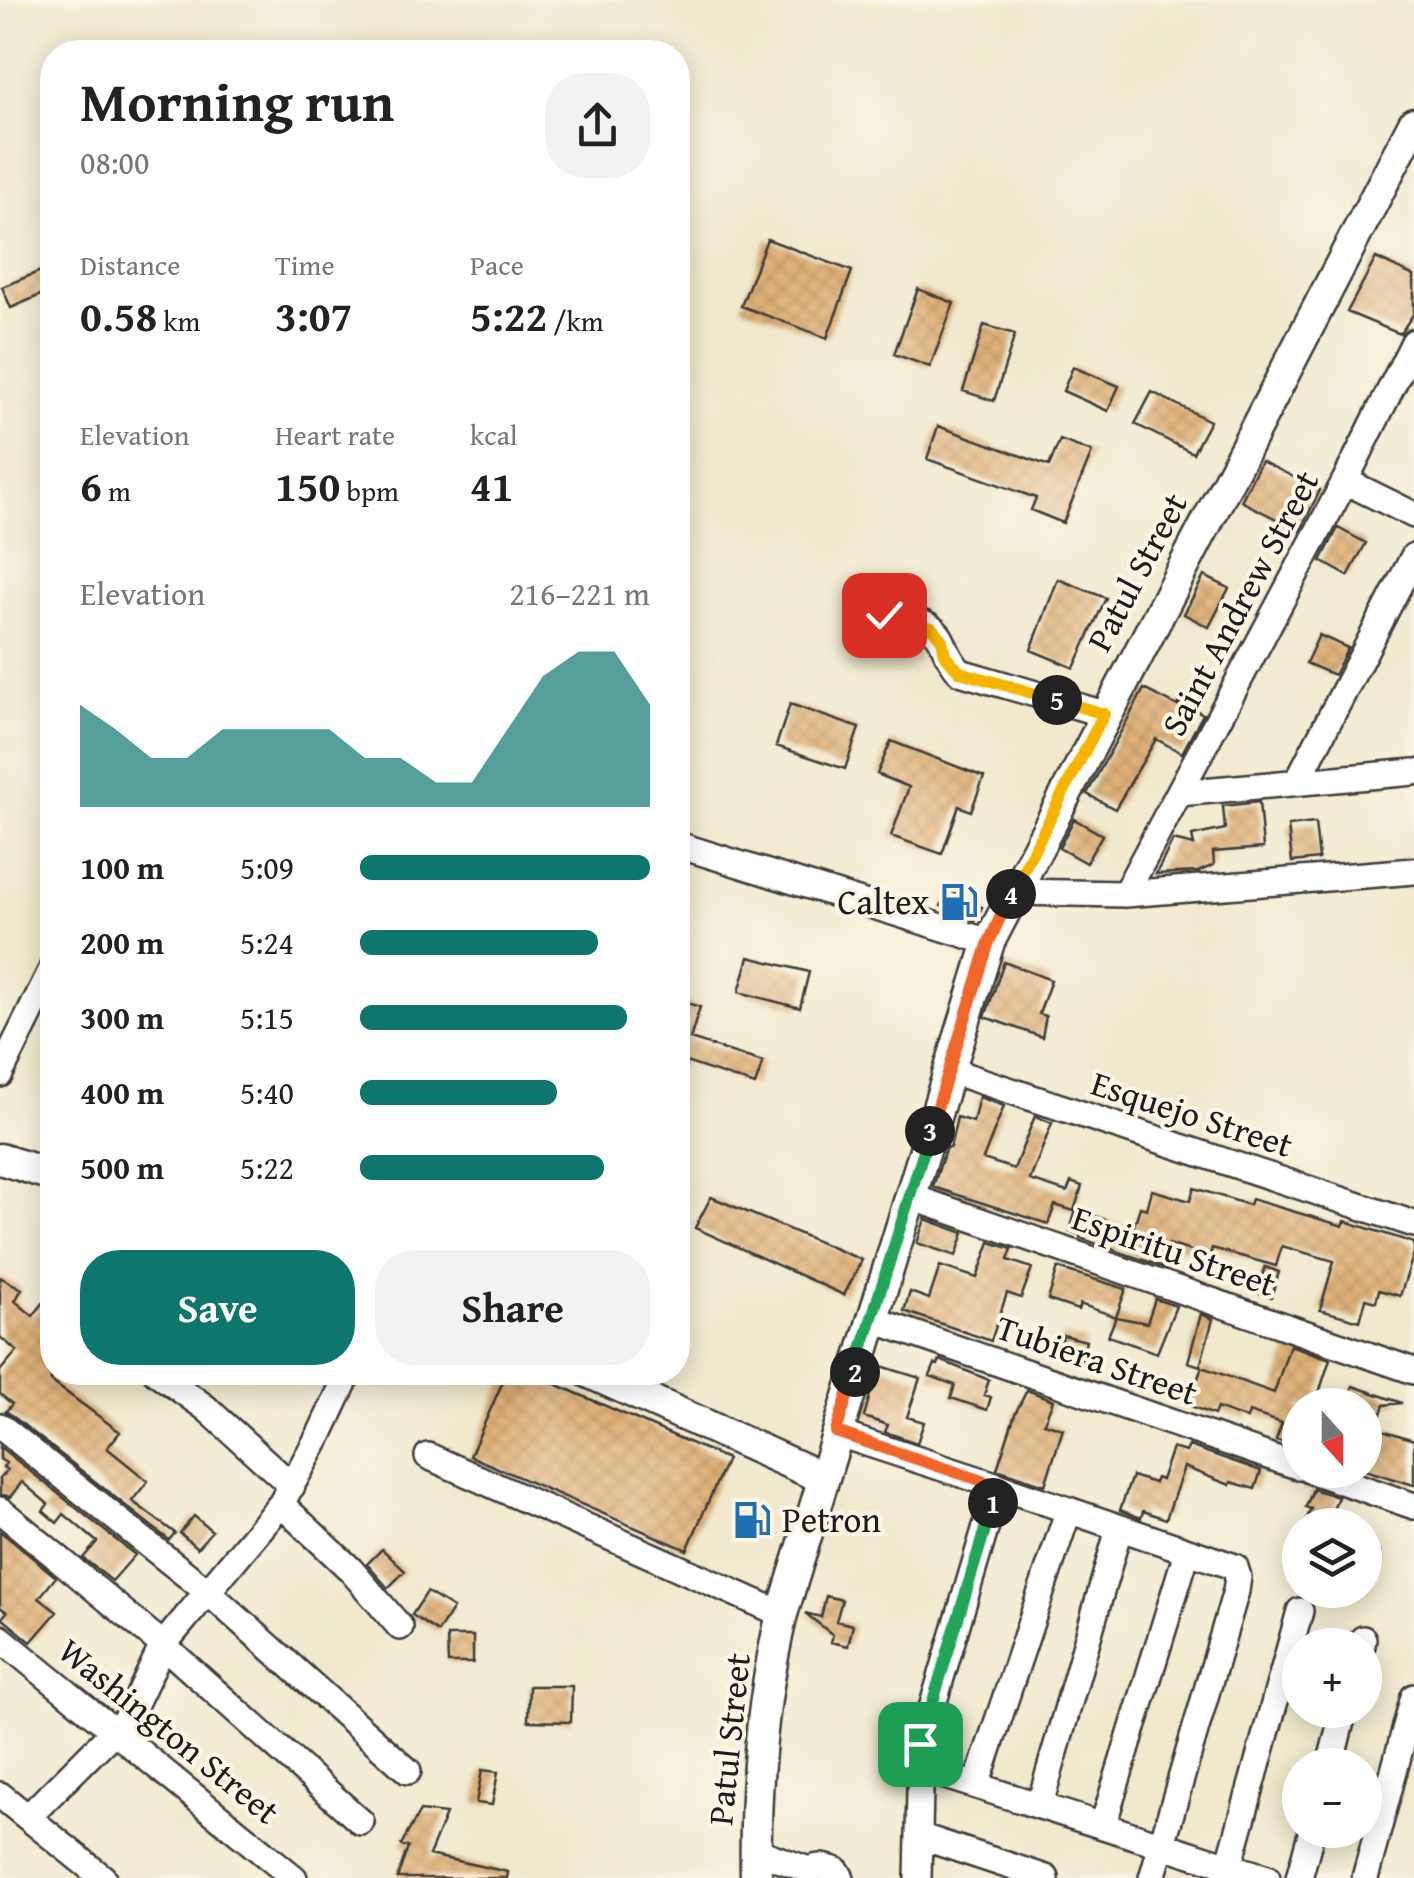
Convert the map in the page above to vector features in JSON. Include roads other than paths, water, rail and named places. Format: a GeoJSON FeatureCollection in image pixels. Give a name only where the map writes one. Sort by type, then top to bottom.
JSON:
{"type":"FeatureCollection","features":[{"type":"Feature","properties":{"kind":"main road","name":"Patul Street"},"geometry":{"type":"LineString","coordinates":[[756,1865],[757,1776],[766,1685],[782,1614],[989,942],[1414,123]]}},
{"type":"Feature","properties":{"kind":"main road"},"geometry":{"type":"LineString","coordinates":[[0,1158],[40,1171]]}},
{"type":"Feature","properties":{"kind":"main road"},"geometry":{"type":"LineString","coordinates":[[617,1385],[823,1478]]}},
{"type":"Feature","properties":{"kind":"street","name":"Saint Andrew Street"},"geometry":{"type":"LineString","coordinates":[[1125,894],[1345,481],[1414,342]]}},
{"type":"Feature","properties":{"kind":"street"},"geometry":{"type":"LineString","coordinates":[[1345,481],[1414,515]]}},
{"type":"Feature","properties":{"kind":"street"},"geometry":{"type":"LineString","coordinates":[[1297,782],[1414,556]]}},
{"type":"Feature","properties":{"kind":"street"},"geometry":{"type":"LineString","coordinates":[[884,615],[932,628],[942,640],[945,655],[960,672],[1104,714]]}},
{"type":"Feature","properties":{"kind":"street"},"geometry":{"type":"LineString","coordinates":[[1179,793],[1414,772]]}},
{"type":"Feature","properties":{"kind":"street"},"geometry":{"type":"LineString","coordinates":[[690,849],[989,942]]}},
{"type":"Feature","properties":{"kind":"street"},"geometry":{"type":"LineString","coordinates":[[1012,892],[1125,894],[1414,871]]}},
{"type":"Feature","properties":{"kind":"street"},"geometry":{"type":"LineString","coordinates":[[0,1074],[40,993]]}},
{"type":"Feature","properties":{"kind":"street","name":"Esquejo Street"},"geometry":{"type":"LineString","coordinates":[[948,1070],[1414,1224]]}},
{"type":"Feature","properties":{"kind":"street","name":"Espiritu Street"},"geometry":{"type":"LineString","coordinates":[[911,1196],[1414,1371]]}},
{"type":"Feature","properties":{"kind":"street","name":"Tubiera Street"},"geometry":{"type":"LineString","coordinates":[[871,1319],[1282,1461]]}},
{"type":"Feature","properties":{"kind":"street"},"geometry":{"type":"LineString","coordinates":[[174,1385],[206,1408],[400,1627]]}},
{"type":"Feature","properties":{"kind":"street"},"geometry":{"type":"LineString","coordinates":[[28,1817],[116,1733],[139,1700],[163,1644],[286,1495],[342,1385]]}},
{"type":"Feature","properties":{"kind":"street"},"geometry":{"type":"LineString","coordinates":[[0,1426],[208,1592],[408,1771]]}},
{"type":"Feature","properties":{"kind":"street"},"geometry":{"type":"LineString","coordinates":[[836,1432],[1235,1567],[1236,1592],[1152,1878]]}},
{"type":"Feature","properties":{"kind":"street"},"geometry":{"type":"LineString","coordinates":[[428,1456],[782,1614]]}},
{"type":"Feature","properties":{"kind":"street"},"geometry":{"type":"LineString","coordinates":[[918,1878],[920,1768],[926,1720],[998,1486]]}},
{"type":"Feature","properties":{"kind":"street"},"geometry":{"type":"LineString","coordinates":[[1362,1488],[1414,1506]]}},
{"type":"Feature","properties":{"kind":"street"},"geometry":{"type":"LineString","coordinates":[[0,1510],[163,1644],[360,1822]]}},
{"type":"Feature","properties":{"kind":"street"},"geometry":{"type":"LineString","coordinates":[[977,1783],[1068,1512]]}},
{"type":"Feature","properties":{"kind":"street"},"geometry":{"type":"LineString","coordinates":[[1040,1804],[1120,1529]]}},
{"type":"Feature","properties":{"kind":"street"},"geometry":{"type":"LineString","coordinates":[[1103,1824],[1187,1552]]}},
{"type":"Feature","properties":{"kind":"street"},"geometry":{"type":"LineString","coordinates":[[1229,1866],[1300,1611]]}},
{"type":"Feature","properties":{"kind":"street","name":"Washington Street"},"geometry":{"type":"LineString","coordinates":[[0,1638],[294,1878]]}},
{"type":"Feature","properties":{"kind":"street"},"geometry":{"type":"LineString","coordinates":[[1364,1878],[1414,1697]]}},
{"type":"Feature","properties":{"kind":"street"},"geometry":{"type":"LineString","coordinates":[[920,1768],[1267,1878]]}},
{"type":"Feature","properties":{"kind":"street"},"geometry":{"type":"LineString","coordinates":[[0,1795],[103,1878]]}},
{"type":"Feature","properties":{"kind":"street"},"geometry":{"type":"LineString","coordinates":[[919,1836],[1046,1878]]}},
{"type":"Feature","properties":{"kind":"street"},"geometry":{"type":"LineString","coordinates":[[1299,1878],[1307,1848]]}},
{"type":"Feature","properties":{"kind":"street"},"geometry":{"type":"LineString","coordinates":[[756,1865],[812,1874],[819,1866],[837,1871],[841,1878]]}},
{"type":"Feature","properties":{"kind":"place","name":"Caltex"},"geometry":{"type":"Point","coordinates":[959,902]}},
{"type":"Feature","properties":{"kind":"place","name":"Petron"},"geometry":{"type":"Point","coordinates":[752,1520]}}]}
